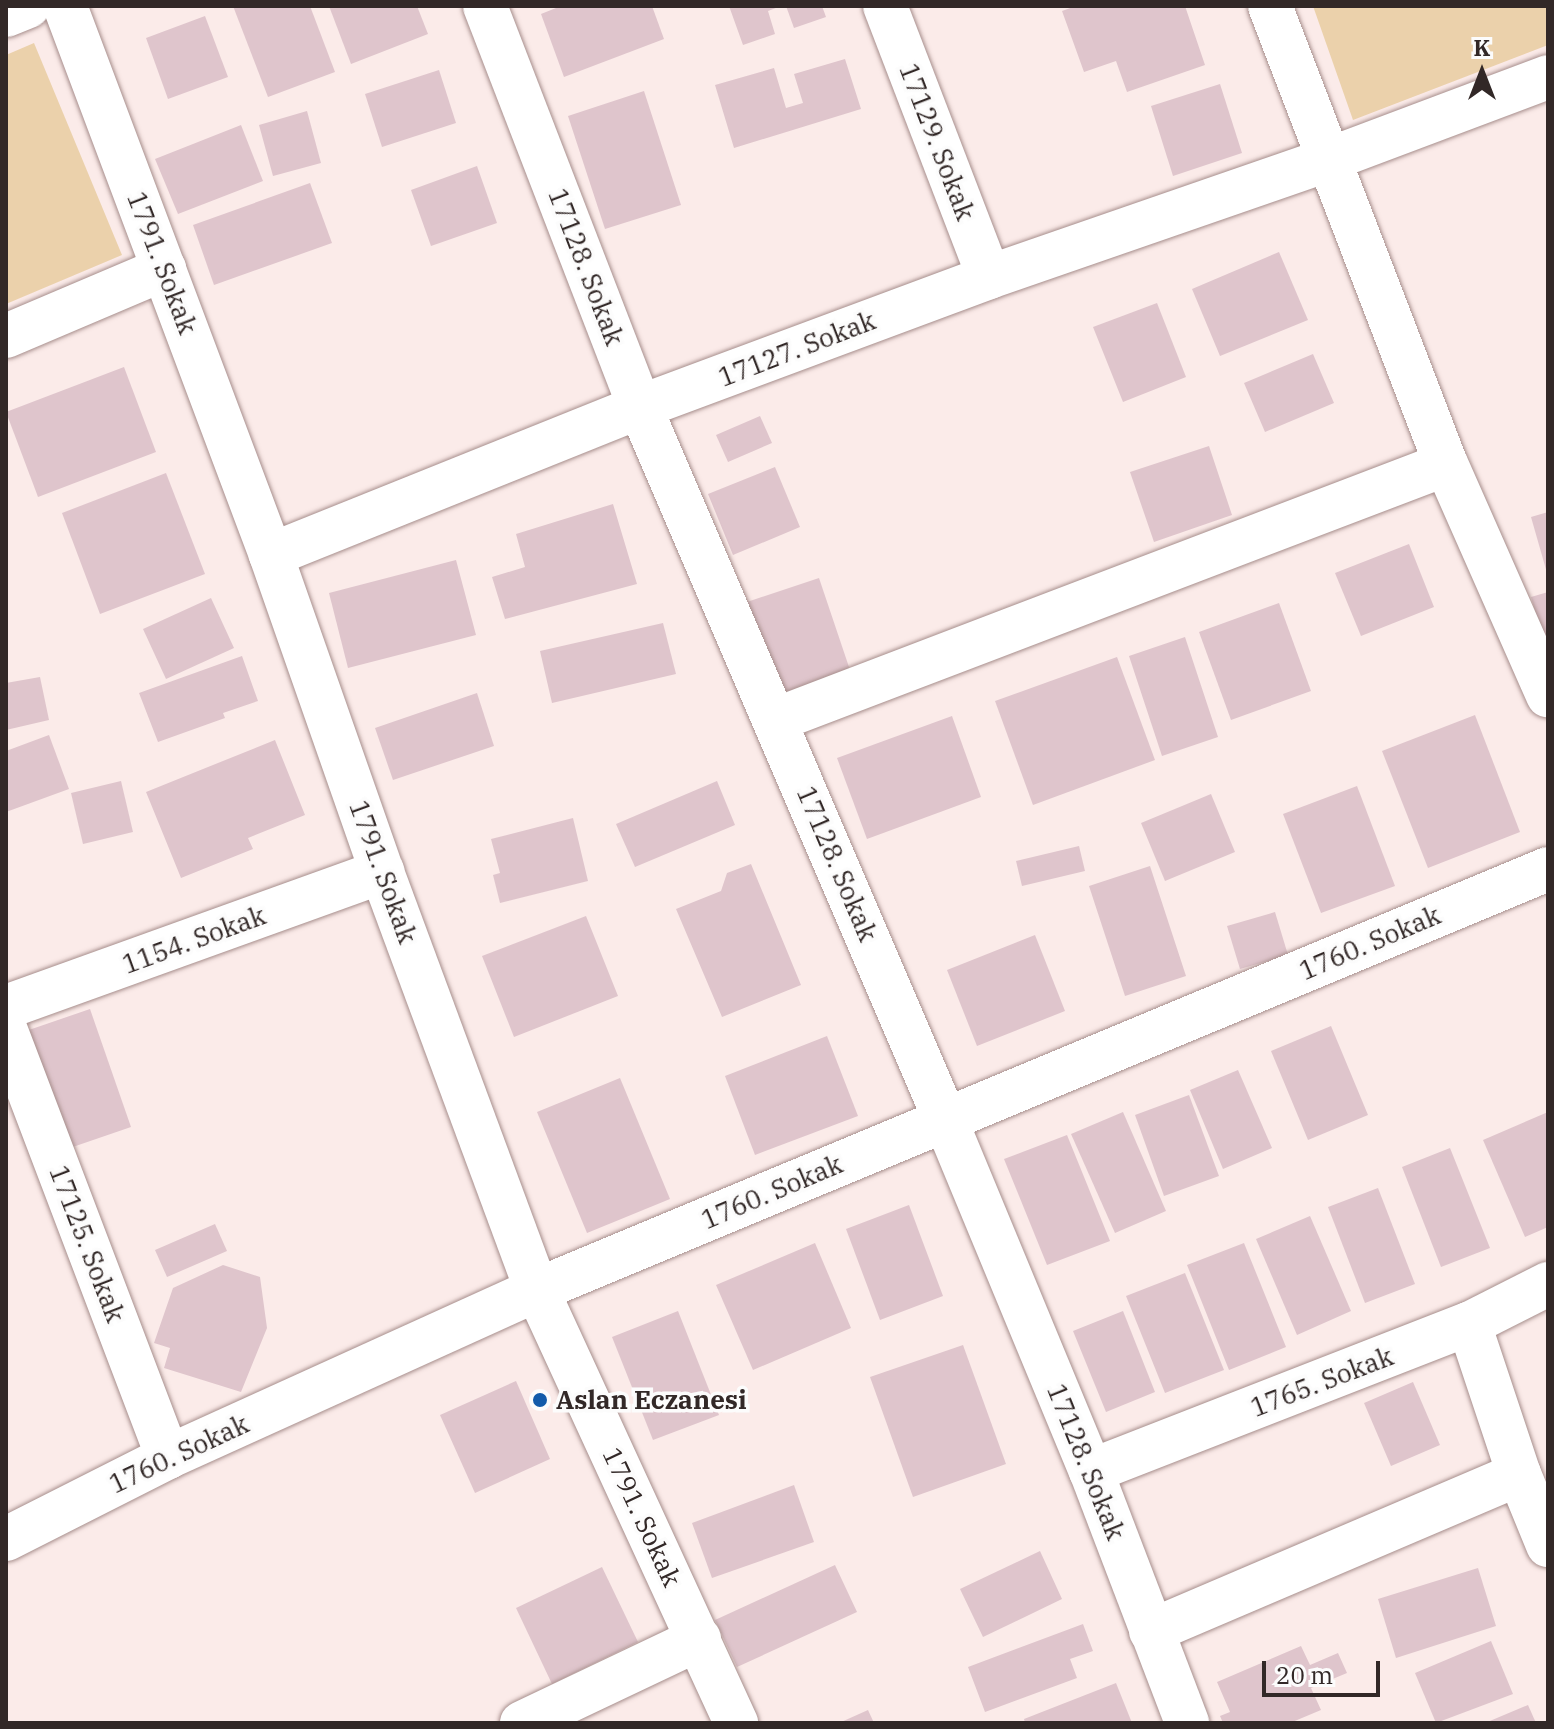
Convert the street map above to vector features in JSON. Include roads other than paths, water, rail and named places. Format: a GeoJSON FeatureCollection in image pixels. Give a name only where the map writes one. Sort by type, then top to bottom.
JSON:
{"type":"FeatureCollection","features":[{"type":"Feature","properties":{"kind":"street"},"geometry":{"type":"LineString","coordinates":[[6,15],[28,6]]}},
{"type":"Feature","properties":{"kind":"street","name":"1791. Sokak"},"geometry":{"type":"LineString","coordinates":[[65,6],[271,555],[382,872],[537,1290],[736,1723]]}},
{"type":"Feature","properties":{"kind":"street","name":"17128. Sokak"},"geometry":{"type":"LineString","coordinates":[[485,6],[640,407],[945,1119],[1091,1471],[1187,1723]]}},
{"type":"Feature","properties":{"kind":"street","name":"17129. Sokak"},"geometry":{"type":"LineString","coordinates":[[885,6],[989,277]]}},
{"type":"Feature","properties":{"kind":"street"},"geometry":{"type":"LineString","coordinates":[[1270,6],[1446,464],[1548,695]]}},
{"type":"Feature","properties":{"kind":"street","name":"17127. Sokak"},"geometry":{"type":"LineString","coordinates":[[271,555],[640,407],[989,277],[1330,159],[1548,77]]}},
{"type":"Feature","properties":{"kind":"street"},"geometry":{"type":"LineString","coordinates":[[6,336],[164,269]]}},
{"type":"Feature","properties":{"kind":"street"},"geometry":{"type":"LineString","coordinates":[[775,720],[1446,464]]}},
{"type":"Feature","properties":{"kind":"street","name":"1760. Sokak"},"geometry":{"type":"LineString","coordinates":[[6,1539],[168,1457],[537,1290],[1548,869]]}},
{"type":"Feature","properties":{"kind":"street","name":"1154. Sokak"},"geometry":{"type":"LineString","coordinates":[[6,1007],[382,872]]}},
{"type":"Feature","properties":{"kind":"street","name":"17125. Sokak"},"geometry":{"type":"LineString","coordinates":[[6,1031],[168,1457]]}},
{"type":"Feature","properties":{"kind":"street","name":"1765. Sokak"},"geometry":{"type":"LineString","coordinates":[[1091,1471],[1469,1324],[1548,1284]]}},
{"type":"Feature","properties":{"kind":"street"},"geometry":{"type":"LineString","coordinates":[[1469,1324],[1519,1474],[1548,1545]]}},
{"type":"Feature","properties":{"kind":"street"},"geometry":{"type":"LineString","coordinates":[[1151,1631],[1519,1474]]}},
{"type":"Feature","properties":{"kind":"street"},"geometry":{"type":"LineString","coordinates":[[522,1723],[699,1639]]}},
{"type":"Feature","properties":{"kind":"place","name":"Aslan Eczanesi"},"geometry":{"type":"Point","coordinates":[540,1400]}}]}
